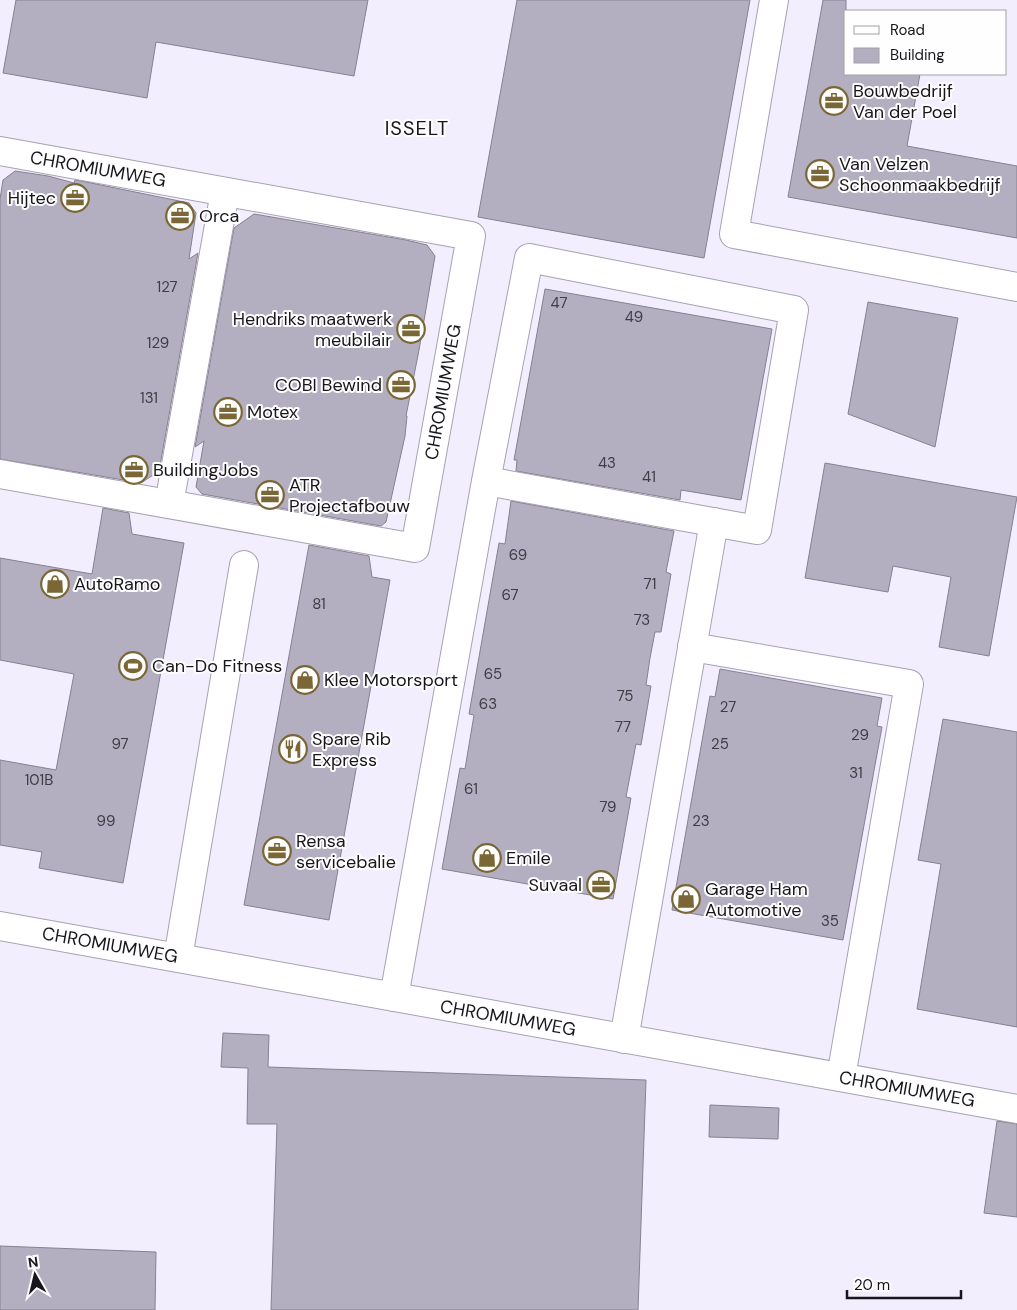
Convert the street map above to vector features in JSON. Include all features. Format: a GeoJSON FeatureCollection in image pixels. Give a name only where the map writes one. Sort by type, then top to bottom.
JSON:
{"type":"FeatureCollection","features":[{"type":"Feature","properties":{"kind":"street"},"geometry":{"type":"LineString","coordinates":[[774,0],[734,234],[1017,287]]}},
{"type":"Feature","properties":{"kind":"street","name":"CHROMIUMWEG"},"geometry":{"type":"LineString","coordinates":[[0,152],[471,236],[415,548],[0,474]]}},
{"type":"Feature","properties":{"kind":"street"},"geometry":{"type":"LineString","coordinates":[[169,504],[225,192]]}},
{"type":"Feature","properties":{"kind":"street"},"geometry":{"type":"LineString","coordinates":[[394,997],[486,481],[529,258],[794,310],[757,530],[486,481]]}},
{"type":"Feature","properties":{"kind":"street"},"geometry":{"type":"LineString","coordinates":[[624,1039],[714,522]]}},
{"type":"Feature","properties":{"kind":"street"},"geometry":{"type":"LineString","coordinates":[[178,958],[244,565]]}},
{"type":"Feature","properties":{"kind":"street"},"geometry":{"type":"LineString","coordinates":[[692,647],[909,684],[841,1077]]}},
{"type":"Feature","properties":{"kind":"street","name":"CHROMIUMWEG"},"geometry":{"type":"LineString","coordinates":[[0,926],[1017,1108]]}},
{"type":"Feature","properties":{"kind":"building"},"geometry":{"type":"Polygon","coordinates":[[[16,0],[368,0],[354,76],[156,42],[147,98],[3,73],[16,0]]]}},
{"type":"Feature","properties":{"kind":"building"},"geometry":{"type":"Polygon","coordinates":[[[517,0],[750,0],[704,258],[478,217],[517,0]]]}},
{"type":"Feature","properties":{"kind":"building"},"geometry":{"type":"Polygon","coordinates":[[[823,0],[846,0],[846,10],[844,10],[844,75],[920,75],[907,146],[1017,166],[1017,238],[788,197],[823,0]]]}},
{"type":"Feature","properties":{"kind":"building"},"geometry":{"type":"Polygon","coordinates":[[[15,171],[48,176],[74,183],[75,180],[86,182],[189,203],[196,213],[189,259],[198,253],[159,471],[141,483],[0,459],[0,199],[3,180],[15,171]]]}},
{"type":"Feature","properties":{"kind":"building"},"geometry":{"type":"Polygon","coordinates":[[[254,214],[406,240],[427,245],[435,256],[406,416],[405,436],[386,522],[381,526],[202,494],[196,487],[204,441],[195,447],[234,228],[254,214]]]}},
{"type":"Feature","properties":{"kind":"building"},"geometry":{"type":"Polygon","coordinates":[[[545,289],[772,329],[741,500],[681,490],[680,500],[516,471],[517,460],[514,460],[545,289]]]}},
{"type":"Feature","properties":{"kind":"building"},"geometry":{"type":"Polygon","coordinates":[[[868,302],[958,318],[935,447],[848,414],[868,302]]]}},
{"type":"Feature","properties":{"kind":"building"},"geometry":{"type":"Polygon","coordinates":[[[825,463],[1017,497],[989,656],[939,647],[951,577],[893,566],[888,592],[805,578],[825,463]]]}},
{"type":"Feature","properties":{"kind":"building"},"geometry":{"type":"Polygon","coordinates":[[[511,501],[674,531],[666,572],[671,574],[661,632],[655,632],[650,658],[646,685],[651,686],[641,745],[636,744],[626,797],[631,798],[613,899],[442,869],[460,768],[465,769],[474,715],[469,714],[499,543],[505,544],[511,501]]]}},
{"type":"Feature","properties":{"kind":"building"},"geometry":{"type":"Polygon","coordinates":[[[103,508],[129,513],[132,534],[184,543],[123,883],[39,868],[42,852],[0,845],[0,760],[56,770],[74,674],[0,660],[0,558],[92,574],[103,508]]]}},
{"type":"Feature","properties":{"kind":"building"},"geometry":{"type":"Polygon","coordinates":[[[309,545],[369,556],[372,577],[390,580],[329,920],[244,905],[309,545]]]}},
{"type":"Feature","properties":{"kind":"building"},"geometry":{"type":"Polygon","coordinates":[[[720,669],[882,698],[877,726],[882,727],[843,940],[672,910],[710,696],[715,697],[720,669]]]}},
{"type":"Feature","properties":{"kind":"building"},"geometry":{"type":"Polygon","coordinates":[[[943,719],[1017,732],[1017,1027],[917,1009],[941,864],[918,860],[943,719]]]}},
{"type":"Feature","properties":{"kind":"building"},"geometry":{"type":"Polygon","coordinates":[[[223,1033],[269,1035],[268,1067],[646,1080],[638,1310],[271,1310],[277,1124],[247,1124],[248,1068],[221,1067],[223,1033]]]}},
{"type":"Feature","properties":{"kind":"building"},"geometry":{"type":"Polygon","coordinates":[[[710,1105],[779,1108],[778,1139],[709,1137],[710,1105]]]}},
{"type":"Feature","properties":{"kind":"building"},"geometry":{"type":"Polygon","coordinates":[[[997,1121],[1017,1124],[1017,1217],[984,1213],[997,1121]]]}},
{"type":"Feature","properties":{"kind":"building"},"geometry":{"type":"Polygon","coordinates":[[[0,1246],[156,1252],[155,1310],[0,1310],[0,1246]]]}},
{"type":"Feature","properties":{"kind":"place","name":"Bouwbedrijf Van der Poel"},"geometry":{"type":"Point","coordinates":[834,101]}},
{"type":"Feature","properties":{"kind":"place","name":"Van Velzen Schoonmaakbedrijf"},"geometry":{"type":"Point","coordinates":[820,174]}},
{"type":"Feature","properties":{"kind":"place","name":"Hijtec"},"geometry":{"type":"Point","coordinates":[75,198]}},
{"type":"Feature","properties":{"kind":"place","name":"Orca"},"geometry":{"type":"Point","coordinates":[180,216]}},
{"type":"Feature","properties":{"kind":"place","name":"Hendriks maatwerk meubilair"},"geometry":{"type":"Point","coordinates":[411,329]}},
{"type":"Feature","properties":{"kind":"place","name":"COBI Bewind"},"geometry":{"type":"Point","coordinates":[401,385]}},
{"type":"Feature","properties":{"kind":"place","name":"Motex"},"geometry":{"type":"Point","coordinates":[228,412]}},
{"type":"Feature","properties":{"kind":"place","name":"BuildingJobs"},"geometry":{"type":"Point","coordinates":[134,470]}},
{"type":"Feature","properties":{"kind":"place","name":"ATR Projectafbouw"},"geometry":{"type":"Point","coordinates":[270,495]}},
{"type":"Feature","properties":{"kind":"place","name":"AutoRamo"},"geometry":{"type":"Point","coordinates":[55,584]}},
{"type":"Feature","properties":{"kind":"place","name":"Can-Do Fitness"},"geometry":{"type":"Point","coordinates":[133,666]}},
{"type":"Feature","properties":{"kind":"place","name":"Klee Motorsport"},"geometry":{"type":"Point","coordinates":[305,680]}},
{"type":"Feature","properties":{"kind":"place","name":"Spare Rib Express"},"geometry":{"type":"Point","coordinates":[293,749]}},
{"type":"Feature","properties":{"kind":"place","name":"Rensa servicebalie"},"geometry":{"type":"Point","coordinates":[277,851]}},
{"type":"Feature","properties":{"kind":"place","name":"Emile"},"geometry":{"type":"Point","coordinates":[487,858]}},
{"type":"Feature","properties":{"kind":"place","name":"Suvaal"},"geometry":{"type":"Point","coordinates":[601,885]}},
{"type":"Feature","properties":{"kind":"place","name":"Garage Ham Automotive"},"geometry":{"type":"Point","coordinates":[686,899]}},
{"type":"Feature","properties":{"kind":"district","name":"ISSELT"},"geometry":{"type":"Point","coordinates":[417,128]}}]}
